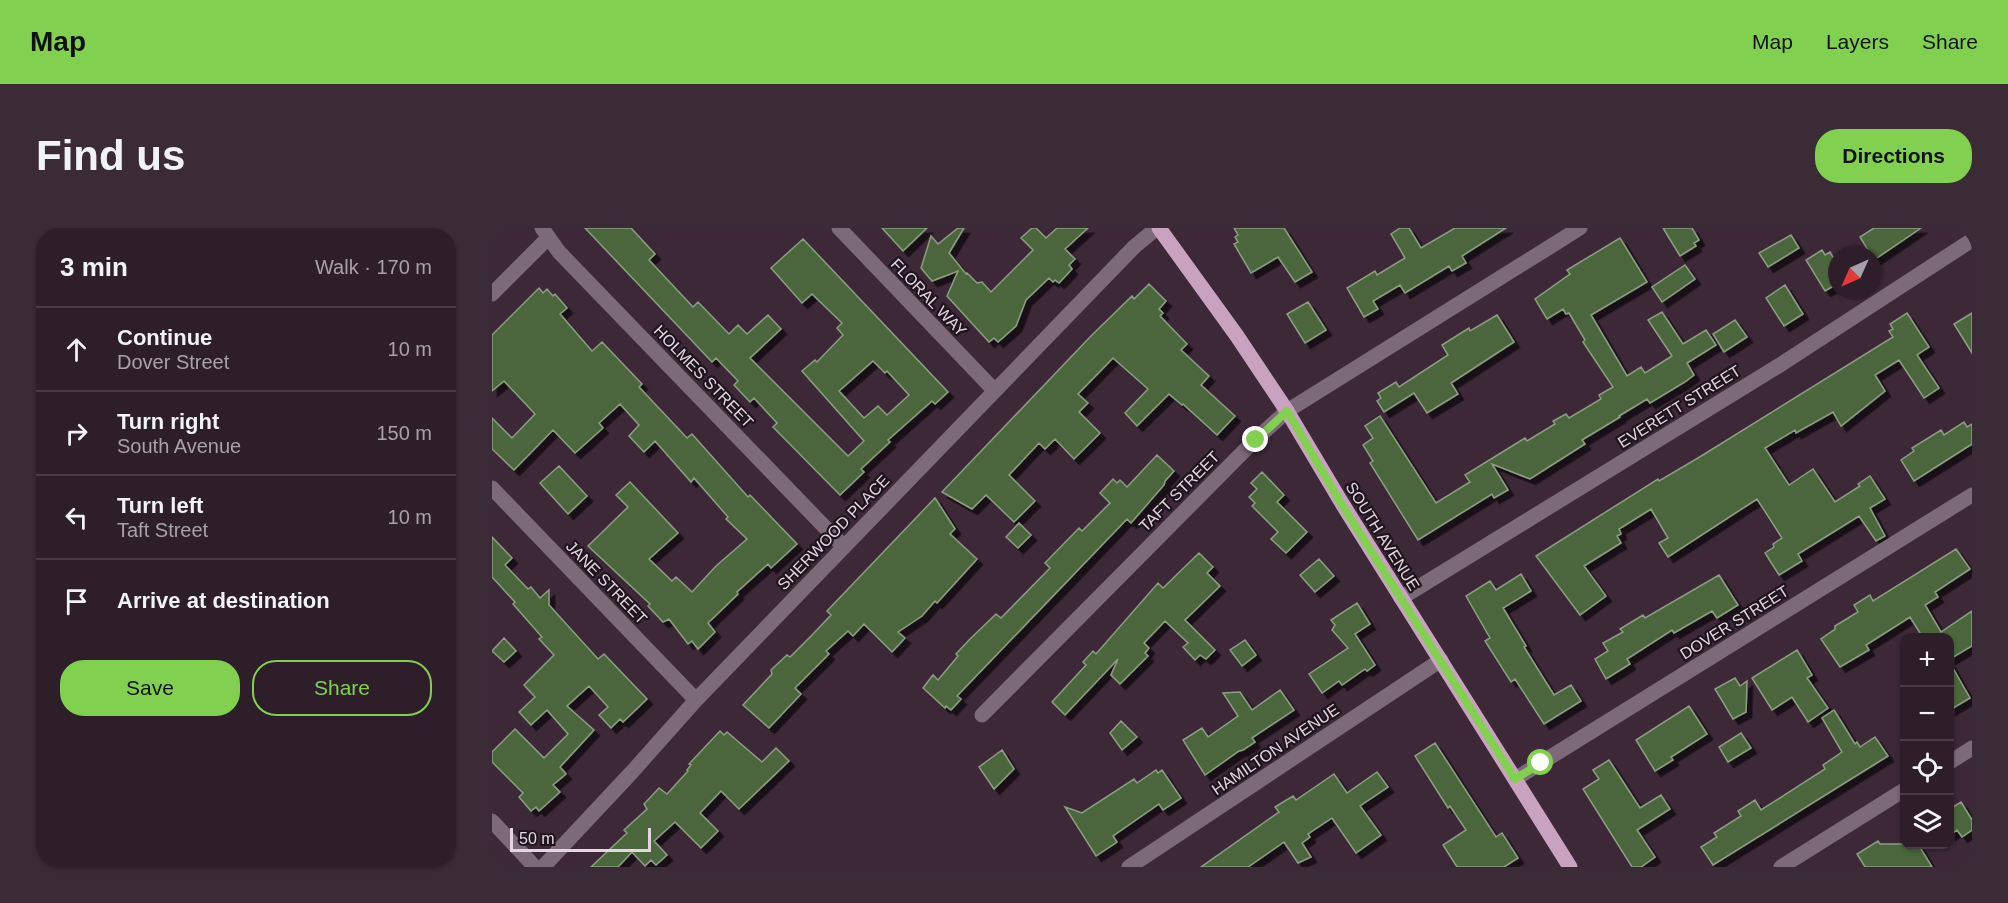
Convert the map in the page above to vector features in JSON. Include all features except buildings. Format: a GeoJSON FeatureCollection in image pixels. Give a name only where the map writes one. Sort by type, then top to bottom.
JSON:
{"type":"FeatureCollection","features":[{"type":"Feature","properties":{"kind":"main road","name":"SOUTH AVENUE"},"geometry":{"type":"LineString","coordinates":[[1158,228],[1237,336],[1287,411],[1515,779],[1564,865]]}},
{"type":"Feature","properties":{"kind":"street","name":"FLORAL WAY"},"geometry":{"type":"LineString","coordinates":[[839,228],[994,390]]}},
{"type":"Feature","properties":{"kind":"street","name":"SHERWOOD PLACE"},"geometry":{"type":"LineString","coordinates":[[543,867],[633,772],[696,700],[994,390],[1134,247],[1158,228]]}},
{"type":"Feature","properties":{"kind":"street","name":"TAFT STREET"},"geometry":{"type":"LineString","coordinates":[[982,715],[1287,411],[1580,228]]}},
{"type":"Feature","properties":{"kind":"street"},"geometry":{"type":"LineString","coordinates":[[492,294],[545,233]]}},
{"type":"Feature","properties":{"kind":"street","name":"HOLMES STREET"},"geometry":{"type":"LineString","coordinates":[[545,233],[559,252],[844,547]]}},
{"type":"Feature","properties":{"kind":"street","name":"EVERETT STREET"},"geometry":{"type":"LineString","coordinates":[[1401,598],[1780,365],[1972,240]]}},
{"type":"Feature","properties":{"kind":"street","name":"JANE STREET"},"geometry":{"type":"LineString","coordinates":[[492,488],[696,700]]}},
{"type":"Feature","properties":{"kind":"street","name":"DOVER STREET"},"geometry":{"type":"LineString","coordinates":[[1515,779],[1972,495]]}},
{"type":"Feature","properties":{"kind":"street","name":"HAMILTON AVENUE"},"geometry":{"type":"LineString","coordinates":[[1129,867],[1441,660]]}},
{"type":"Feature","properties":{"kind":"street"},"geometry":{"type":"LineString","coordinates":[[1954,759],[1972,748]]}},
{"type":"Feature","properties":{"kind":"street"},"geometry":{"type":"LineString","coordinates":[[1781,867],[1900,793]]}},
{"type":"Feature","properties":{"kind":"street"},"geometry":{"type":"LineString","coordinates":[[492,821],[535,867]]}},
{"type":"Feature","properties":{"kind":"route"},"geometry":{"type":"LineString","coordinates":[[1256,440],[1287,411],[1342,505],[1515,779],[1541,763]]}}]}
